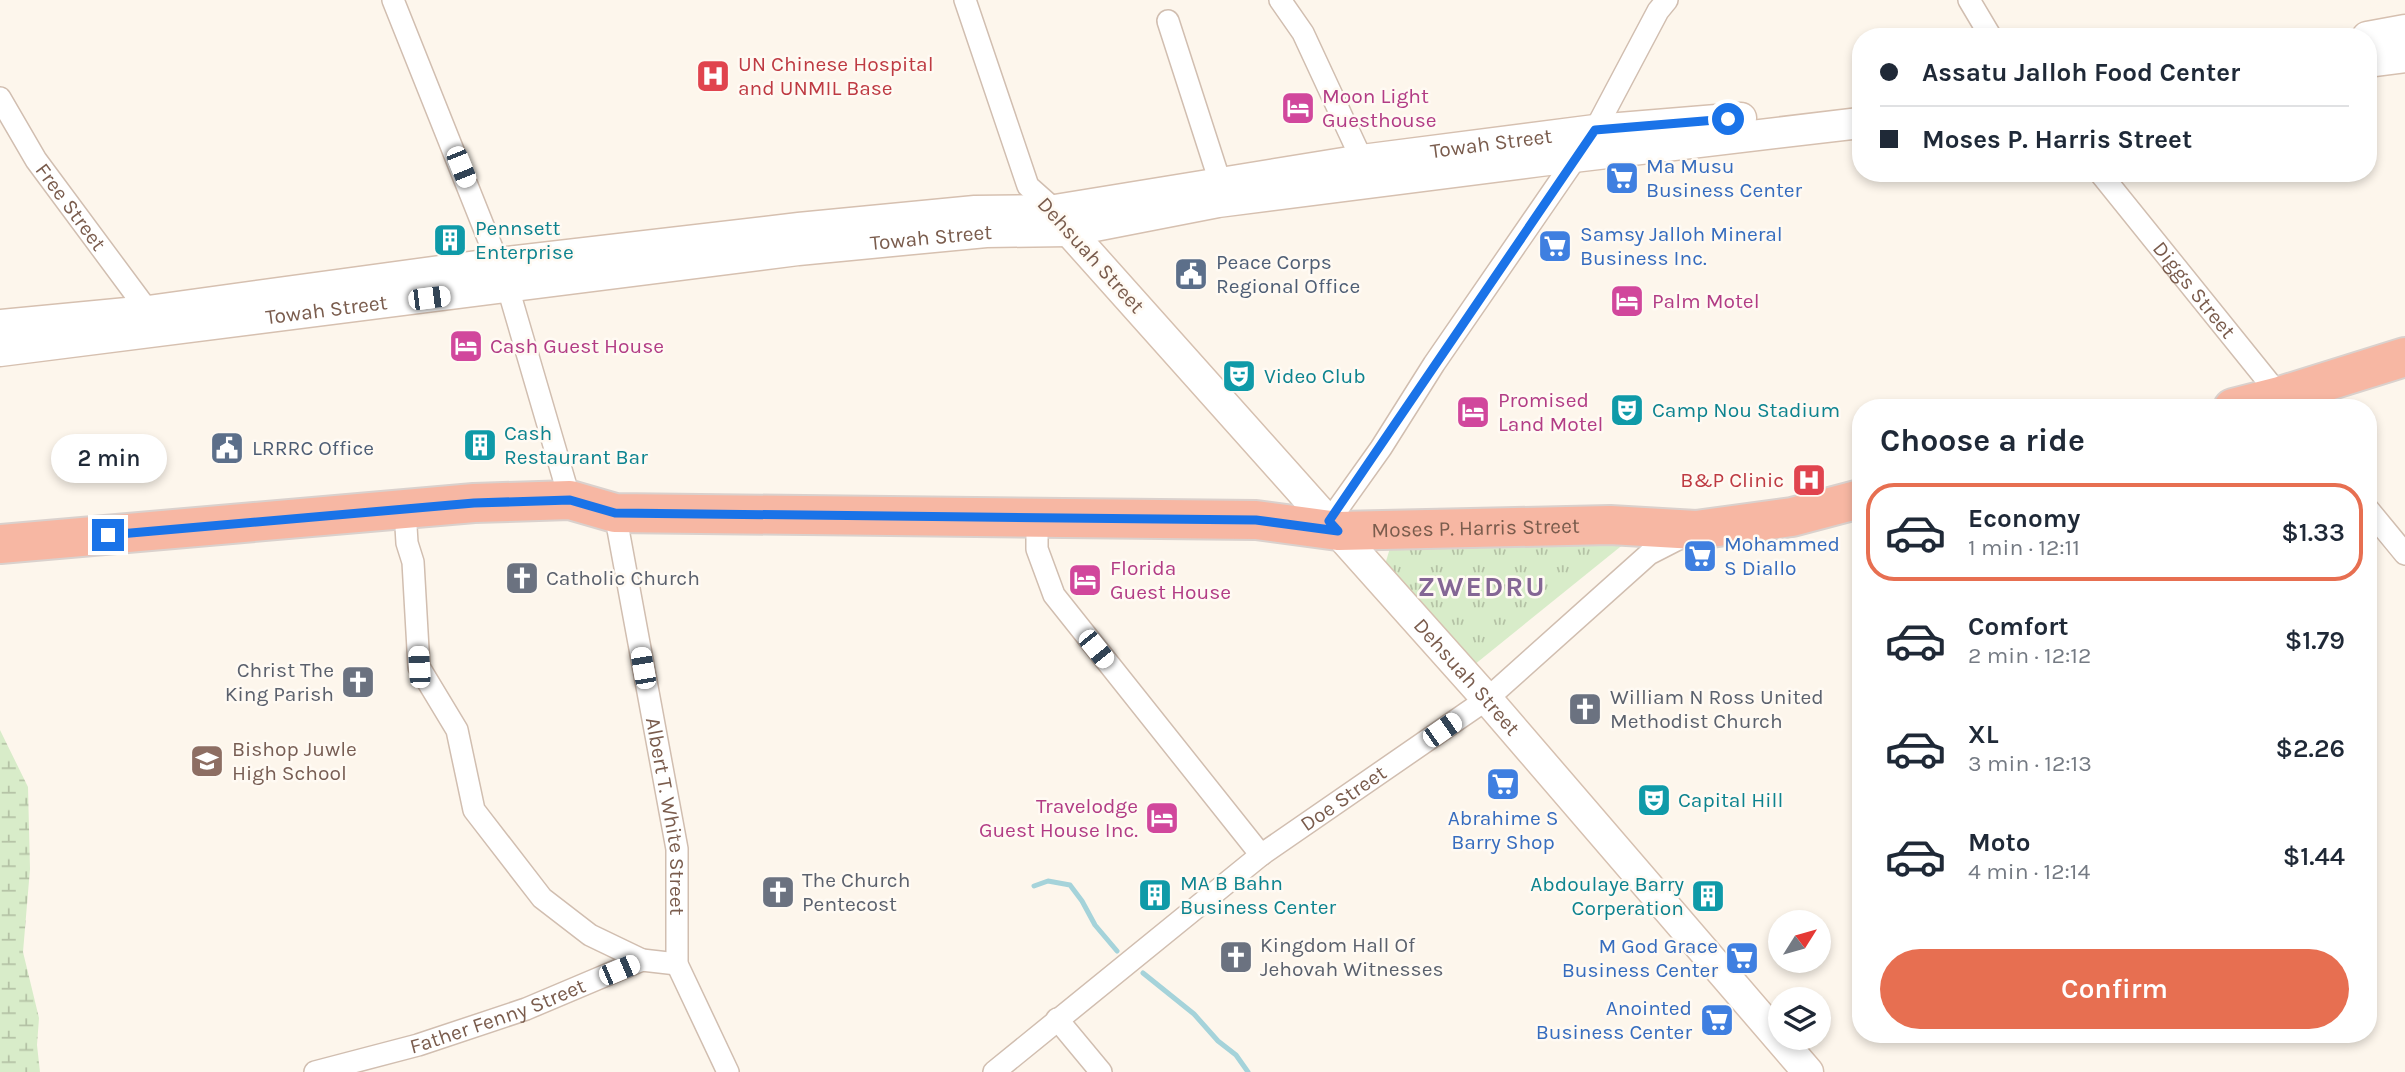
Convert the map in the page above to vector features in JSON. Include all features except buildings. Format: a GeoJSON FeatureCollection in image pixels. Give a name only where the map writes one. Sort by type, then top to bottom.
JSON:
{"type":"FeatureCollection","features":[{"type":"Feature","properties":{"kind":"highway"},"geometry":{"type":"LineString","coordinates":[[2293,399],[2405,357]]}},
{"type":"Feature","properties":{"kind":"highway","name":"Moses P. Harris Street"},"geometry":{"type":"LineString","coordinates":[[0,544],[474,503],[570,500],[615,513],[1256,520],[1334,526],[1610,526],[1696,530],[1792,517],[1852,501]]}},
{"type":"Feature","properties":{"kind":"street"},"geometry":{"type":"LineString","coordinates":[[393,0],[504,275],[570,500]]}},
{"type":"Feature","properties":{"kind":"street","name":"Dehsuah Street"},"geometry":{"type":"LineString","coordinates":[[965,0],[1028,186],[1062,220],[1487,699],[1808,1072]]}},
{"type":"Feature","properties":{"kind":"street"},"geometry":{"type":"LineString","coordinates":[[1280,0],[1303,33],[1362,160]]}},
{"type":"Feature","properties":{"kind":"street"},"geometry":{"type":"LineString","coordinates":[[1969,0],[1986,28]]}},
{"type":"Feature","properties":{"kind":"street"},"geometry":{"type":"LineString","coordinates":[[1334,526],[1434,364],[1595,130],[1658,4]]}},
{"type":"Feature","properties":{"kind":"street"},"geometry":{"type":"LineString","coordinates":[[1168,21],[1220,182]]}},
{"type":"Feature","properties":{"kind":"street"},"geometry":{"type":"LineString","coordinates":[[2377,35],[2405,30]]}},
{"type":"Feature","properties":{"kind":"street"},"geometry":{"type":"LineString","coordinates":[[2377,61],[2405,57]]}},
{"type":"Feature","properties":{"kind":"street","name":"Free Street"},"geometry":{"type":"LineString","coordinates":[[0,98],[36,160],[148,311]]}},
{"type":"Feature","properties":{"kind":"street","name":"Towah Street"},"geometry":{"type":"LineString","coordinates":[[1062,220],[1220,182],[1362,160],[1595,130],[1852,109]]}},
{"type":"Feature","properties":{"kind":"street","name":"Towah Street"},"geometry":{"type":"LineString","coordinates":[[0,351],[504,275],[975,211],[1062,220],[1852,124]]}},
{"type":"Feature","properties":{"kind":"street","name":"Diggs Street"},"geometry":{"type":"LineString","coordinates":[[2107,182],[2283,399]]}},
{"type":"Feature","properties":{"kind":"street","name":"Towah Street"},"geometry":{"type":"LineString","coordinates":[[0,325],[504,275]]}},
{"type":"Feature","properties":{"kind":"street"},"geometry":{"type":"LineString","coordinates":[[405,510],[407,543],[413,562],[419,667],[457,730],[474,810],[542,898],[590,935],[642,960]]}},
{"type":"Feature","properties":{"kind":"street","name":"Albert T. White Street"},"geometry":{"type":"LineString","coordinates":[[615,513],[677,849],[677,964],[728,1072]]}},
{"type":"Feature","properties":{"kind":"street"},"geometry":{"type":"LineString","coordinates":[[1037,518],[1037,549],[1054,595],[1261,855]]}},
{"type":"Feature","properties":{"kind":"street"},"geometry":{"type":"LineString","coordinates":[[2377,520],[2405,554]]}},
{"type":"Feature","properties":{"kind":"street","name":"Doe Street"},"geometry":{"type":"LineString","coordinates":[[994,1072],[1261,855],[1487,699],[1649,554],[1696,530]]}},
{"type":"Feature","properties":{"kind":"street","name":"Father Fenny Street"},"geometry":{"type":"LineString","coordinates":[[316,1072],[418,1045],[526,1009],[642,960],[677,964]]}},
{"type":"Feature","properties":{"kind":"street"},"geometry":{"type":"LineString","coordinates":[[1057,1019],[1101,1072]]}},
{"type":"Feature","properties":{"kind":"green space"},"geometry":{"type":"Polygon","coordinates":[[[1393,538],[1625,543],[1474,665],[1384,568],[1393,538]]]}},
{"type":"Feature","properties":{"kind":"green space"},"geometry":{"type":"Polygon","coordinates":[[[0,730],[28,787],[30,869],[23,952],[39,1018],[37,1045],[40,1072],[0,1072],[0,730]]]}},
{"type":"Feature","properties":{"kind":"waterway"},"geometry":{"type":"LineString","coordinates":[[1034,886],[1048,881],[1070,885],[1095,925],[1117,951]]}},
{"type":"Feature","properties":{"kind":"waterway"},"geometry":{"type":"LineString","coordinates":[[1143,973],[1194,1014],[1218,1041],[1236,1055],[1248,1072]]}},
{"type":"Feature","properties":{"kind":"place","name":"UN Chinese Hospital and UNMIL Base"},"geometry":{"type":"Point","coordinates":[713,76]}},
{"type":"Feature","properties":{"kind":"place","name":"Moon Light Guesthouse"},"geometry":{"type":"Point","coordinates":[1298,108]}},
{"type":"Feature","properties":{"kind":"place","name":"Ma Musu Business Center"},"geometry":{"type":"Point","coordinates":[1622,178]}},
{"type":"Feature","properties":{"kind":"place","name":"Pennsett Enterprise"},"geometry":{"type":"Point","coordinates":[450,240]}},
{"type":"Feature","properties":{"kind":"place","name":"Samsy Jalloh Mineral Business Inc."},"geometry":{"type":"Point","coordinates":[1555,246]}},
{"type":"Feature","properties":{"kind":"place","name":"Peace Corps Regional Office"},"geometry":{"type":"Point","coordinates":[1191,274]}},
{"type":"Feature","properties":{"kind":"place","name":"Palm Motel"},"geometry":{"type":"Point","coordinates":[1627,301]}},
{"type":"Feature","properties":{"kind":"place","name":"Cash Guest House"},"geometry":{"type":"Point","coordinates":[466,346]}},
{"type":"Feature","properties":{"kind":"place","name":"Video Club"},"geometry":{"type":"Point","coordinates":[1239,376]}},
{"type":"Feature","properties":{"kind":"place","name":"Camp Nou Stadium"},"geometry":{"type":"Point","coordinates":[1627,410]}},
{"type":"Feature","properties":{"kind":"place","name":"Promised Land Motel"},"geometry":{"type":"Point","coordinates":[1473,412]}},
{"type":"Feature","properties":{"kind":"place","name":"Cash Restaurant Bar"},"geometry":{"type":"Point","coordinates":[480,445]}},
{"type":"Feature","properties":{"kind":"place","name":"LRRRC Office"},"geometry":{"type":"Point","coordinates":[227,448]}},
{"type":"Feature","properties":{"kind":"place","name":"B&P Clinic"},"geometry":{"type":"Point","coordinates":[1809,480]}},
{"type":"Feature","properties":{"kind":"place","name":"Mohammed S Diallo"},"geometry":{"type":"Point","coordinates":[1700,556]}},
{"type":"Feature","properties":{"kind":"place","name":"Catholic Church"},"geometry":{"type":"Point","coordinates":[522,578]}},
{"type":"Feature","properties":{"kind":"place","name":"Florida Guest House"},"geometry":{"type":"Point","coordinates":[1085,580]}},
{"type":"Feature","properties":{"kind":"place","name":"Christ The King Parish"},"geometry":{"type":"Point","coordinates":[358,682]}},
{"type":"Feature","properties":{"kind":"place","name":"William N Ross United Methodist Church"},"geometry":{"type":"Point","coordinates":[1585,709]}},
{"type":"Feature","properties":{"kind":"place","name":"Bishop Juwle High School"},"geometry":{"type":"Point","coordinates":[207,761]}},
{"type":"Feature","properties":{"kind":"place","name":"Abrahime S Barry Shop"},"geometry":{"type":"Point","coordinates":[1503,784]}},
{"type":"Feature","properties":{"kind":"place","name":"Capital Hill"},"geometry":{"type":"Point","coordinates":[1654,800]}},
{"type":"Feature","properties":{"kind":"place","name":"Travelodge Guest House Inc."},"geometry":{"type":"Point","coordinates":[1162,818]}},
{"type":"Feature","properties":{"kind":"place","name":"The Church Pentecost"},"geometry":{"type":"Point","coordinates":[778,892]}},
{"type":"Feature","properties":{"kind":"place","name":"MA B Bahn Business Center"},"geometry":{"type":"Point","coordinates":[1155,895]}},
{"type":"Feature","properties":{"kind":"place","name":"Abdoulaye Barry Corperation"},"geometry":{"type":"Point","coordinates":[1708,896]}},
{"type":"Feature","properties":{"kind":"place","name":"Kingdom Hall Of Jehovah Witnesses"},"geometry":{"type":"Point","coordinates":[1236,957]}},
{"type":"Feature","properties":{"kind":"place","name":"M God Grace Business Center"},"geometry":{"type":"Point","coordinates":[1742,958]}},
{"type":"Feature","properties":{"kind":"place","name":"Anointed Business Center"},"geometry":{"type":"Point","coordinates":[1717,1020]}},
{"type":"Feature","properties":{"kind":"district","name":"ZWEDRU"},"geometry":{"type":"Point","coordinates":[1482,586]}},
{"type":"Feature","properties":{"kind":"route"},"geometry":{"type":"LineString","coordinates":[[108,535],[474,503],[570,500],[615,513],[1256,520],[1338,531],[1329,521],[1595,130],[1728,119]]}}]}
